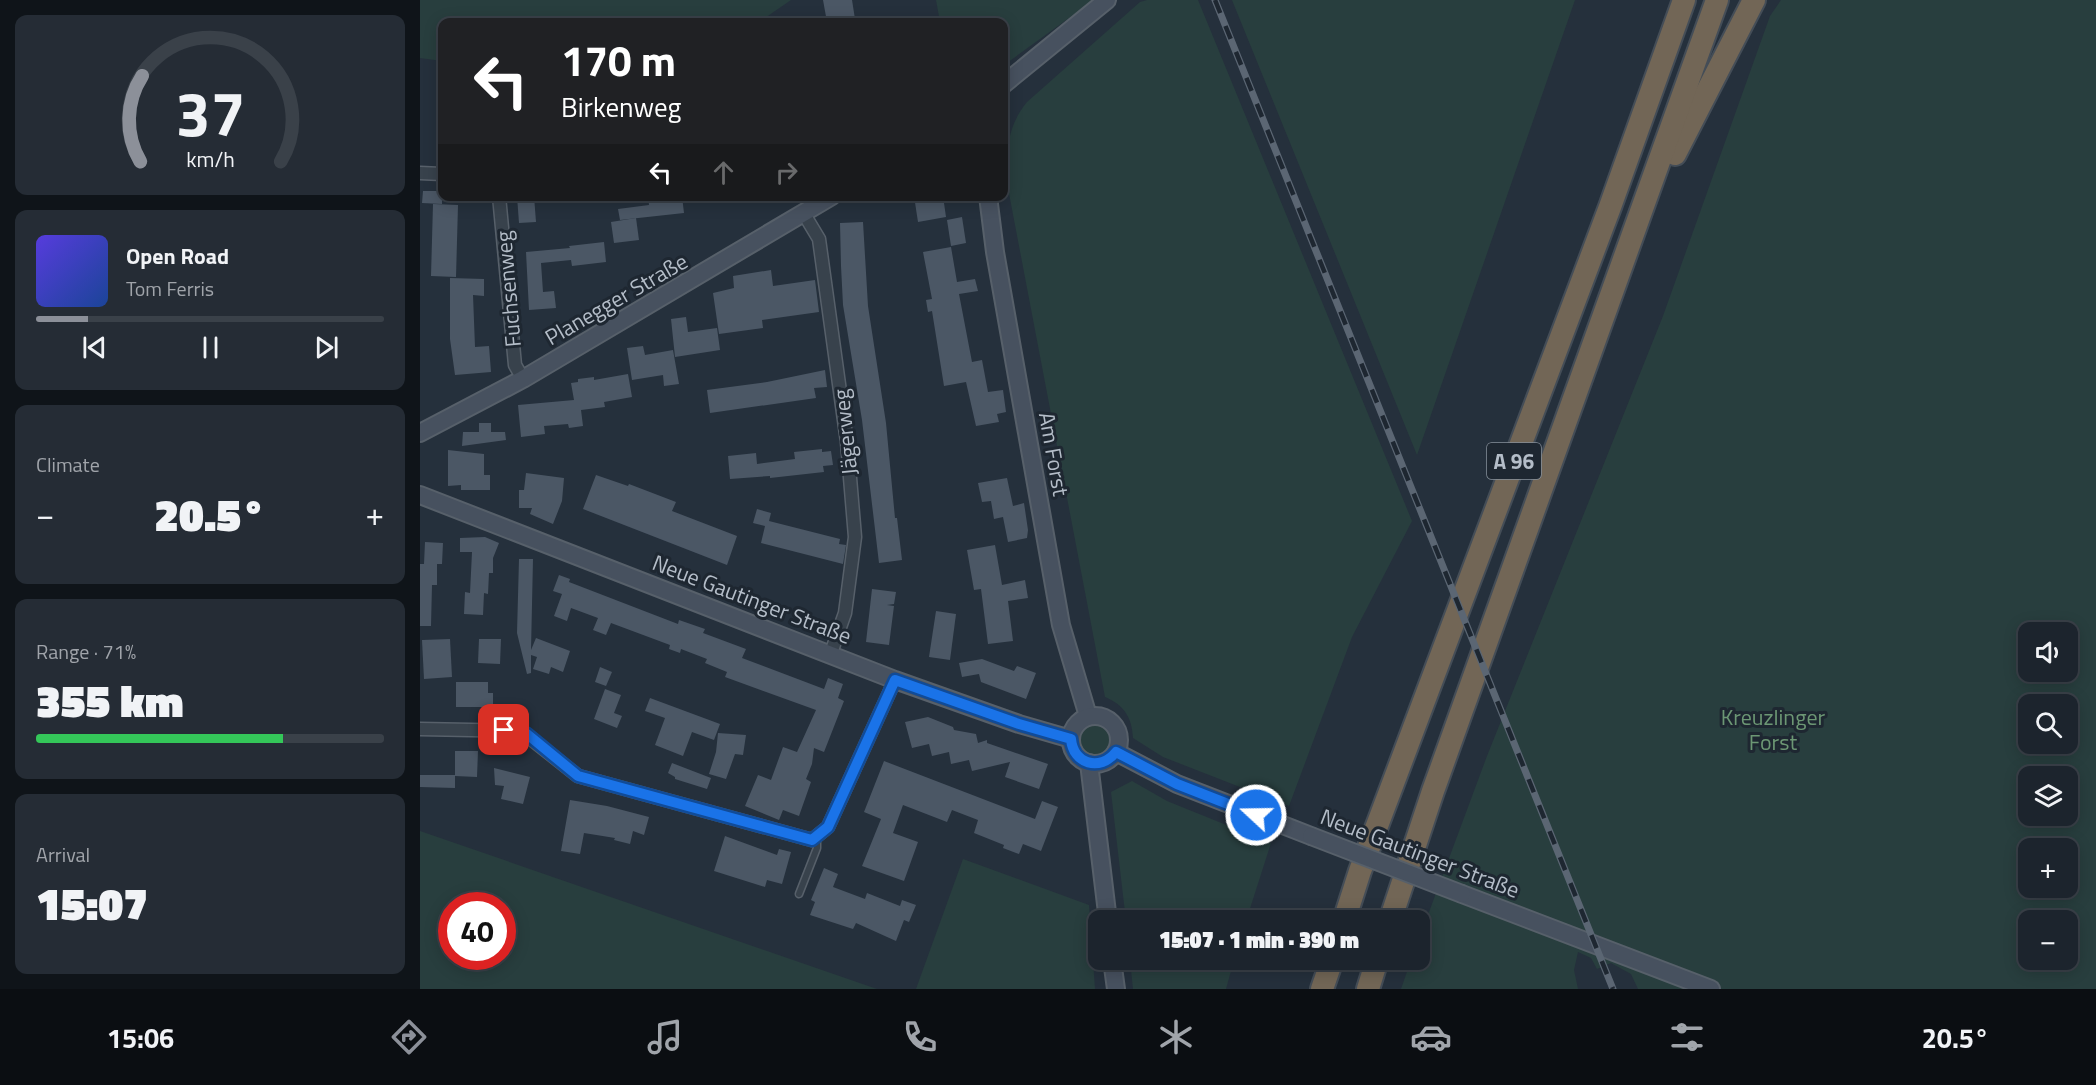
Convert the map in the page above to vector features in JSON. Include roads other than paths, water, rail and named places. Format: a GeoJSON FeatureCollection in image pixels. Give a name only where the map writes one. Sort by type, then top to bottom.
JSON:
{"type":"FeatureCollection","features":[{"type":"Feature","properties":{"kind":"highway","name":"A 96"},"geometry":{"type":"LineString","coordinates":[[1348,910],[1360,871],[1601,229],[1684,0]]}},
{"type":"Feature","properties":{"kind":"highway","name":"A 96"},"geometry":{"type":"LineString","coordinates":[[1394,910],[1433,791],[1717,0]]}},
{"type":"Feature","properties":{"kind":"highway"},"geometry":{"type":"LineString","coordinates":[[1641,216],[1710,88],[1754,0]]}},
{"type":"Feature","properties":{"kind":"highway"},"geometry":{"type":"LineString","coordinates":[[1323,989],[1329,970]]}},
{"type":"Feature","properties":{"kind":"highway"},"geometry":{"type":"LineString","coordinates":[[1368,989],[1374,970]]}},
{"type":"Feature","properties":{"kind":"street"},"geometry":{"type":"LineString","coordinates":[[1008,81],[1107,0]]}},
{"type":"Feature","properties":{"kind":"street"},"geometry":{"type":"LineString","coordinates":[[420,173],[438,174]]}},
{"type":"Feature","properties":{"kind":"street","name":"Fuchsenweg"},"geometry":{"type":"LineString","coordinates":[[499,201],[514,365],[523,380]]}},
{"type":"Feature","properties":{"kind":"street","name":"Planegger Straße"},"geometry":{"type":"LineString","coordinates":[[420,433],[523,380],[824,201]]}},
{"type":"Feature","properties":{"kind":"street","name":"Am Forst"},"geometry":{"type":"LineString","coordinates":[[989,201],[995,252],[1062,625],[1088,717]]}},
{"type":"Feature","properties":{"kind":"street","name":"Jägerweg"},"geometry":{"type":"LineString","coordinates":[[804,214],[819,239],[847,442],[855,537],[845,613],[831,653]]}},
{"type":"Feature","properties":{"kind":"street","name":"Neue Gautinger Straße"},"geometry":{"type":"LineString","coordinates":[[420,495],[831,653],[895,680],[1019,724],[1071,739]]}},
{"type":"Feature","properties":{"kind":"street"},"geometry":{"type":"LineString","coordinates":[[420,729],[521,731],[578,776],[808,839],[817,837],[828,827],[895,680]]}},
{"type":"Feature","properties":{"kind":"street"},"geometry":{"type":"LineString","coordinates":[[1088,717],[1104,717],[1116,728],[1119,744],[1116,752],[1104,762],[1089,763],[1075,754],[1071,739],[1076,725],[1088,717]]}},
{"type":"Feature","properties":{"kind":"street","name":"Neue Gautinger Straße"},"geometry":{"type":"LineString","coordinates":[[1116,752],[1177,784],[1711,989]]}},
{"type":"Feature","properties":{"kind":"street"},"geometry":{"type":"LineString","coordinates":[[1089,763],[1107,910]]}},
{"type":"Feature","properties":{"kind":"street"},"geometry":{"type":"LineString","coordinates":[[1114,970],[1116,989]]}},
{"type":"Feature","properties":{"kind":"lane"},"geometry":{"type":"LineString","coordinates":[[799,894],[817,848],[817,837]]}},
{"type":"Feature","properties":{"kind":"railway"},"geometry":{"type":"LineString","coordinates":[[1215,0],[1613,989]]}},
{"type":"Feature","properties":{"kind":"park label","name":"Kreuzlinger Forst"},"geometry":{"type":"Point","coordinates":[1773,730]}}]}
